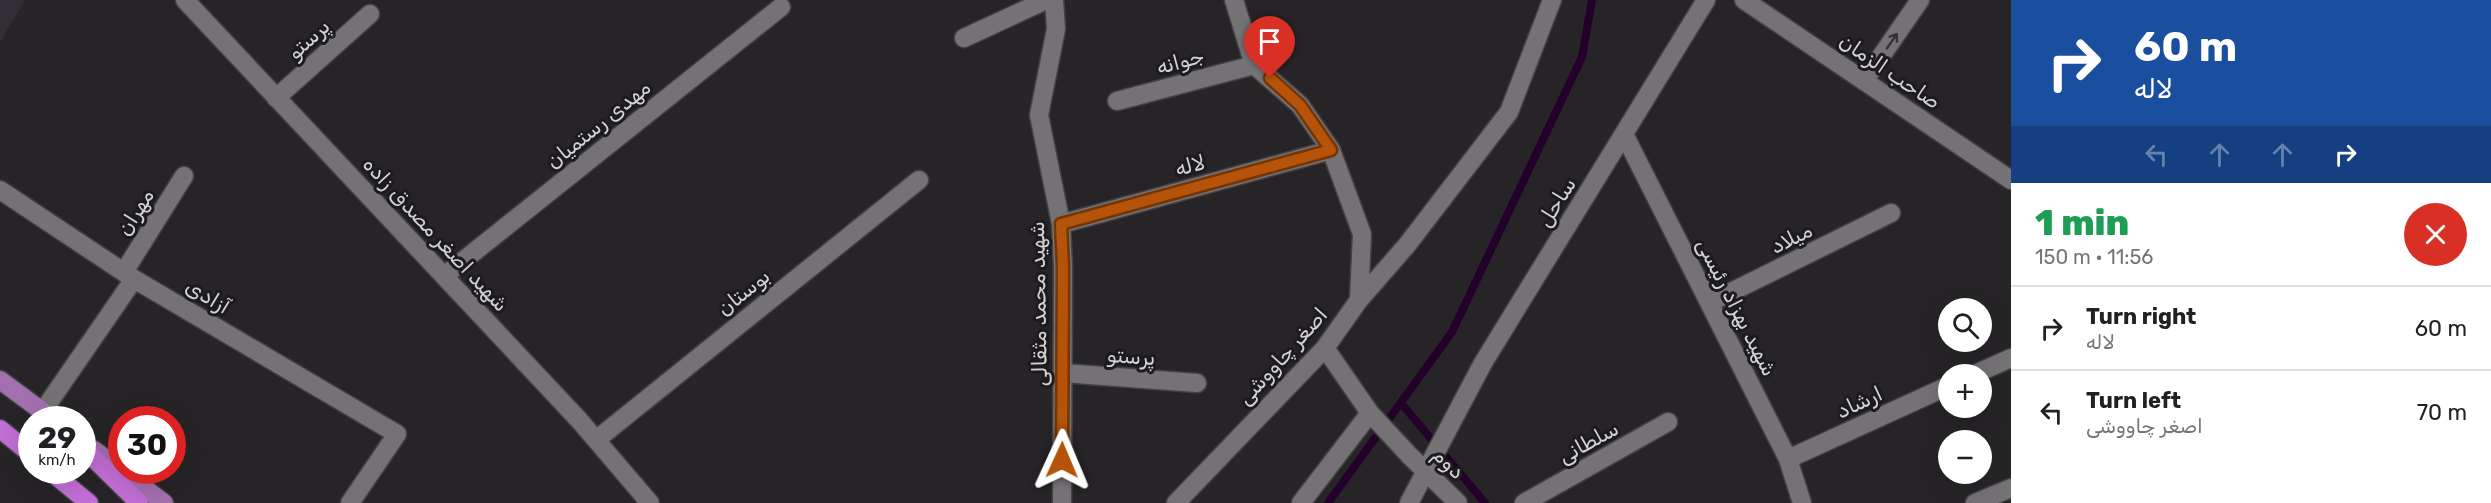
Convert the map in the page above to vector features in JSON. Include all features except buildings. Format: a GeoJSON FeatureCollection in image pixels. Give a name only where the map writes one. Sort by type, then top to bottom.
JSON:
{"type":"FeatureCollection","features":[{"type":"Feature","properties":{"kind":"highway"},"geometry":{"type":"LineString","coordinates":[[0,429],[18,444]]}},
{"type":"Feature","properties":{"kind":"highway"},"geometry":{"type":"LineString","coordinates":[[96,461],[139,503]]}},
{"type":"Feature","properties":{"kind":"highway"},"geometry":{"type":"LineString","coordinates":[[66,484],[89,503]]}},
{"type":"Feature","properties":{"kind":"main road"},"geometry":{"type":"LineString","coordinates":[[0,380],[35,406]]}},
{"type":"Feature","properties":{"kind":"main road"},"geometry":{"type":"LineString","coordinates":[[96,452],[164,503]]}},
{"type":"Feature","properties":{"kind":"street","name":"شهید اصغر مصدق زاده"},"geometry":{"type":"LineString","coordinates":[[184,0],[596,440],[650,503]]}},
{"type":"Feature","properties":{"kind":"street"},"geometry":{"type":"LineString","coordinates":[[964,38],[1046,0]]}},
{"type":"Feature","properties":{"kind":"street","name":"شهید محمد مثقالی"},"geometry":{"type":"LineString","coordinates":[[1054,0],[1056,29],[1039,115],[1061,224],[1062,503]]}},
{"type":"Feature","properties":{"kind":"street"},"geometry":{"type":"LineString","coordinates":[[1234,0],[1254,65],[1300,105],[1331,150],[1362,234],[1359,300]]}},
{"type":"Feature","properties":{"kind":"street","name":"اصغر چاووشی"},"geometry":{"type":"LineString","coordinates":[[1176,503],[1326,348],[1359,300],[1407,245],[1509,112],[1551,0]]}},
{"type":"Feature","properties":{"kind":"street","name":"ساحل"},"geometry":{"type":"LineString","coordinates":[[1429,465],[1483,363],[1707,0]]}},
{"type":"Feature","properties":{"kind":"street","name":"صاحب الزمان"},"geometry":{"type":"LineString","coordinates":[[1744,0],[2011,180]]}},
{"type":"Feature","properties":{"kind":"street"},"geometry":{"type":"LineString","coordinates":[[1864,81],[1920,0]]}},
{"type":"Feature","properties":{"kind":"street","name":"مهدی رستمیان"},"geometry":{"type":"LineString","coordinates":[[444,276],[781,7]]}},
{"type":"Feature","properties":{"kind":"street","name":"پرستو"},"geometry":{"type":"LineString","coordinates":[[276,98],[370,14]]}},
{"type":"Feature","properties":{"kind":"street","name":"جوانه"},"geometry":{"type":"LineString","coordinates":[[1117,101],[1254,65]]}},
{"type":"Feature","properties":{"kind":"street","name":"شهید بهزاد رئیسی"},"geometry":{"type":"LineString","coordinates":[[1624,134],[1711,302],[1788,459],[1802,503]]}},
{"type":"Feature","properties":{"kind":"street","name":"لاله"},"geometry":{"type":"LineString","coordinates":[[1061,224],[1331,150]]}},
{"type":"Feature","properties":{"kind":"street","name":"مهران"},"geometry":{"type":"LineString","coordinates":[[55,406],[184,176]]}},
{"type":"Feature","properties":{"kind":"street","name":"بوستان"},"geometry":{"type":"LineString","coordinates":[[596,440],[919,180]]}},
{"type":"Feature","properties":{"kind":"street","name":"آزادی"},"geometry":{"type":"LineString","coordinates":[[0,190],[129,275],[396,434],[350,503]]}},
{"type":"Feature","properties":{"kind":"street","name":"میلاد"},"geometry":{"type":"LineString","coordinates":[[1711,302],[1891,213]]}},
{"type":"Feature","properties":{"kind":"street","name":"دوم"},"geometry":{"type":"LineString","coordinates":[[1326,348],[1370,413],[1409,455],[1429,465],[1458,503]]}},
{"type":"Feature","properties":{"kind":"street"},"geometry":{"type":"LineString","coordinates":[[1992,366],[2011,358]]}},
{"type":"Feature","properties":{"kind":"street","name":"پرستو"},"geometry":{"type":"LineString","coordinates":[[1063,373],[1197,382]]}},
{"type":"Feature","properties":{"kind":"street","name":"ارشاد"},"geometry":{"type":"LineString","coordinates":[[1788,459],[1938,391]]}},
{"type":"Feature","properties":{"kind":"street"},"geometry":{"type":"LineString","coordinates":[[1301,503],[1370,413]]}},
{"type":"Feature","properties":{"kind":"street","name":"سلطانی"},"geometry":{"type":"LineString","coordinates":[[1527,501],[1668,422]]}},
{"type":"Feature","properties":{"kind":"street"},"geometry":{"type":"LineString","coordinates":[[1409,503],[1429,465]]}},
{"type":"Feature","properties":{"kind":"street"},"geometry":{"type":"LineString","coordinates":[[1975,503],[2011,488]]}},
{"type":"Feature","properties":{"kind":"shaded area"},"geometry":{"type":"Polygon","coordinates":[[[0,0],[25,0],[0,42],[0,0]]]}},
{"type":"Feature","properties":{"kind":"waterway"},"geometry":{"type":"LineString","coordinates":[[1328,503],[1452,332],[1582,57],[1592,0]]}},
{"type":"Feature","properties":{"kind":"waterway"},"geometry":{"type":"LineString","coordinates":[[1401,403],[1485,503]]}},
{"type":"Feature","properties":{"kind":"route"},"geometry":{"type":"LineString","coordinates":[[1062,460],[1063,267],[1061,224],[1331,150],[1300,105],[1270,78]]}}]}
